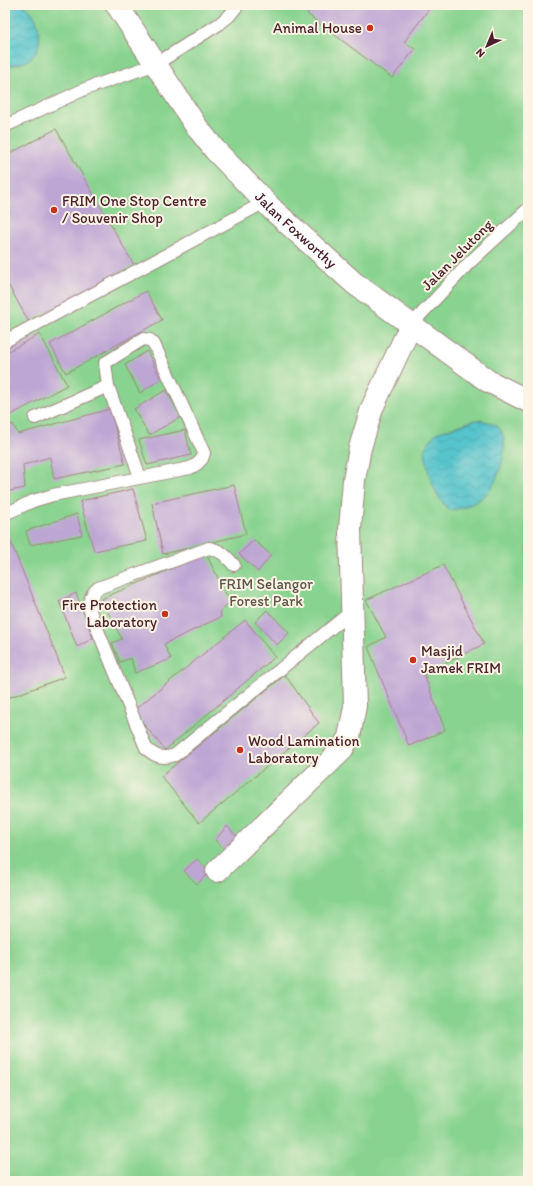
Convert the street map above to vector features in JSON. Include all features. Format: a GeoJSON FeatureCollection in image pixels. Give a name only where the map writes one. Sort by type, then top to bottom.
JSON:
{"type":"FeatureCollection","features":[{"type":"Feature","properties":{"kind":"street","name":"Jalan Foxworthy"},"geometry":{"type":"LineString","coordinates":[[117,5],[196,126],[216,150],[265,202],[354,283],[488,381],[528,401]]}},
{"type":"Feature","properties":{"kind":"street"},"geometry":{"type":"LineString","coordinates":[[217,871],[341,751],[349,737],[355,706],[350,529],[354,480],[360,448],[372,408],[411,325]]}},
{"type":"Feature","properties":{"kind":"lane"},"geometry":{"type":"LineString","coordinates":[[5,126],[85,89],[156,64],[219,24],[229,16],[238,5]]}},
{"type":"Feature","properties":{"kind":"lane"},"geometry":{"type":"LineString","coordinates":[[5,341],[265,202]]}},
{"type":"Feature","properties":{"kind":"lane","name":"Jalan Jelutong"},"geometry":{"type":"LineString","coordinates":[[411,325],[469,263],[528,209]]}},
{"type":"Feature","properties":{"kind":"lane"},"geometry":{"type":"LineString","coordinates":[[5,514],[33,500],[190,468],[202,459],[204,453],[171,377],[154,344],[150,340],[142,339],[105,363],[108,386],[140,477]]}},
{"type":"Feature","properties":{"kind":"lane"},"geometry":{"type":"LineString","coordinates":[[35,418],[108,386]]}},
{"type":"Feature","properties":{"kind":"lane"},"geometry":{"type":"LineString","coordinates":[[234,565],[217,549],[209,548],[98,588],[92,594],[89,602],[90,611],[146,748],[151,754],[167,758],[175,755],[352,611]]}},
{"type":"Feature","properties":{"kind":"green space","name":"FRIM Selangor Forest Park"},"geometry":{"type":"Polygon","coordinates":[[[5,5],[528,5],[528,1181],[5,1181],[5,5]]]}},
{"type":"Feature","properties":{"kind":"water"},"geometry":{"type":"Polygon","coordinates":[[[6,5],[22,5],[33,13],[38,28],[39,44],[37,51],[27,61],[20,64],[5,66],[6,5]]]}},
{"type":"Feature","properties":{"kind":"water"},"geometry":{"type":"Polygon","coordinates":[[[476,420],[493,424],[501,431],[504,453],[500,470],[493,486],[486,495],[465,507],[449,510],[435,490],[427,465],[425,448],[436,433],[476,420]]]}},
{"type":"Feature","properties":{"kind":"building","name":"Animal House"},"geometry":{"type":"Polygon","coordinates":[[[313,5],[432,5],[404,42],[415,49],[392,78],[307,14],[313,5]]]}},
{"type":"Feature","properties":{"kind":"building","name":"FRIM One Stop Centre / Souvenir Shop"},"geometry":{"type":"Polygon","coordinates":[[[56,129],[134,265],[29,322],[5,279],[5,156],[56,129]]]}},
{"type":"Feature","properties":{"kind":"building"},"geometry":{"type":"Polygon","coordinates":[[[146,291],[162,320],[66,373],[50,344],[146,291]]]}},
{"type":"Feature","properties":{"kind":"building"},"geometry":{"type":"Polygon","coordinates":[[[40,334],[67,385],[5,418],[5,353],[40,334]]]}},
{"type":"Feature","properties":{"kind":"building"},"geometry":{"type":"Polygon","coordinates":[[[147,351],[161,379],[140,393],[125,365],[147,351]]]}},
{"type":"Feature","properties":{"kind":"building"},"geometry":{"type":"Polygon","coordinates":[[[166,390],[181,417],[149,435],[134,409],[166,390]]]}},
{"type":"Feature","properties":{"kind":"building"},"geometry":{"type":"Polygon","coordinates":[[[110,409],[125,464],[54,479],[50,457],[23,465],[25,488],[5,492],[5,427],[13,424],[18,434],[110,409]]]}},
{"type":"Feature","properties":{"kind":"building"},"geometry":{"type":"Polygon","coordinates":[[[185,430],[191,455],[147,465],[139,440],[185,430]]]}},
{"type":"Feature","properties":{"kind":"building"},"geometry":{"type":"Polygon","coordinates":[[[234,485],[246,534],[163,554],[152,503],[234,485]]]}},
{"type":"Feature","properties":{"kind":"building"},"geometry":{"type":"Polygon","coordinates":[[[133,489],[147,541],[94,551],[80,501],[133,489]]]}},
{"type":"Feature","properties":{"kind":"building"},"geometry":{"type":"Polygon","coordinates":[[[77,514],[82,535],[30,545],[26,531],[77,514]]]}},
{"type":"Feature","properties":{"kind":"building"},"geometry":{"type":"Polygon","coordinates":[[[8,535],[65,677],[5,699],[5,537],[8,535]]]}},
{"type":"Feature","properties":{"kind":"building"},"geometry":{"type":"Polygon","coordinates":[[[254,540],[271,555],[258,572],[239,554],[254,540]]]}},
{"type":"Feature","properties":{"kind":"building","name":"Fire Protection Laboratory"},"geometry":{"type":"Polygon","coordinates":[[[206,554],[230,602],[220,611],[221,617],[164,644],[171,659],[135,673],[131,658],[120,662],[112,643],[122,639],[101,599],[206,554]]]}},
{"type":"Feature","properties":{"kind":"building","name":"Masjid Jamek FRIM"},"geometry":{"type":"Polygon","coordinates":[[[443,565],[484,644],[424,674],[445,730],[409,746],[368,647],[386,637],[366,600],[443,565]]]}},
{"type":"Feature","properties":{"kind":"building"},"geometry":{"type":"Polygon","coordinates":[[[76,593],[93,638],[77,647],[59,601],[76,593]]]}},
{"type":"Feature","properties":{"kind":"building"},"geometry":{"type":"Polygon","coordinates":[[[267,610],[289,633],[277,645],[255,622],[267,610]]]}},
{"type":"Feature","properties":{"kind":"building","name":"Wood Lamination Laboratory"},"geometry":{"type":"Polygon","coordinates":[[[245,620],[275,657],[165,750],[133,711],[245,620]]]}},
{"type":"Feature","properties":{"kind":"building","name":"Wood Lamination Laboratory"},"geometry":{"type":"Polygon","coordinates":[[[285,675],[319,723],[199,823],[161,776],[285,675]]]}},
{"type":"Feature","properties":{"kind":"building"},"geometry":{"type":"Polygon","coordinates":[[[227,826],[239,839],[226,852],[215,840],[227,826]]]}},
{"type":"Feature","properties":{"kind":"building"},"geometry":{"type":"Polygon","coordinates":[[[197,859],[209,872],[197,884],[184,871],[197,859]]]}},
{"type":"Feature","properties":{"kind":"place","name":"Animal House"},"geometry":{"type":"Point","coordinates":[370,28]}},
{"type":"Feature","properties":{"kind":"place","name":"FRIM One Stop Centre / Souvenir Shop"},"geometry":{"type":"Point","coordinates":[54,210]}},
{"type":"Feature","properties":{"kind":"place","name":"Fire Protection Laboratory"},"geometry":{"type":"Point","coordinates":[165,614]}},
{"type":"Feature","properties":{"kind":"place","name":"Masjid Jamek FRIM"},"geometry":{"type":"Point","coordinates":[413,660]}},
{"type":"Feature","properties":{"kind":"place","name":"Wood Lamination Laboratory"},"geometry":{"type":"Point","coordinates":[240,750]}}]}
